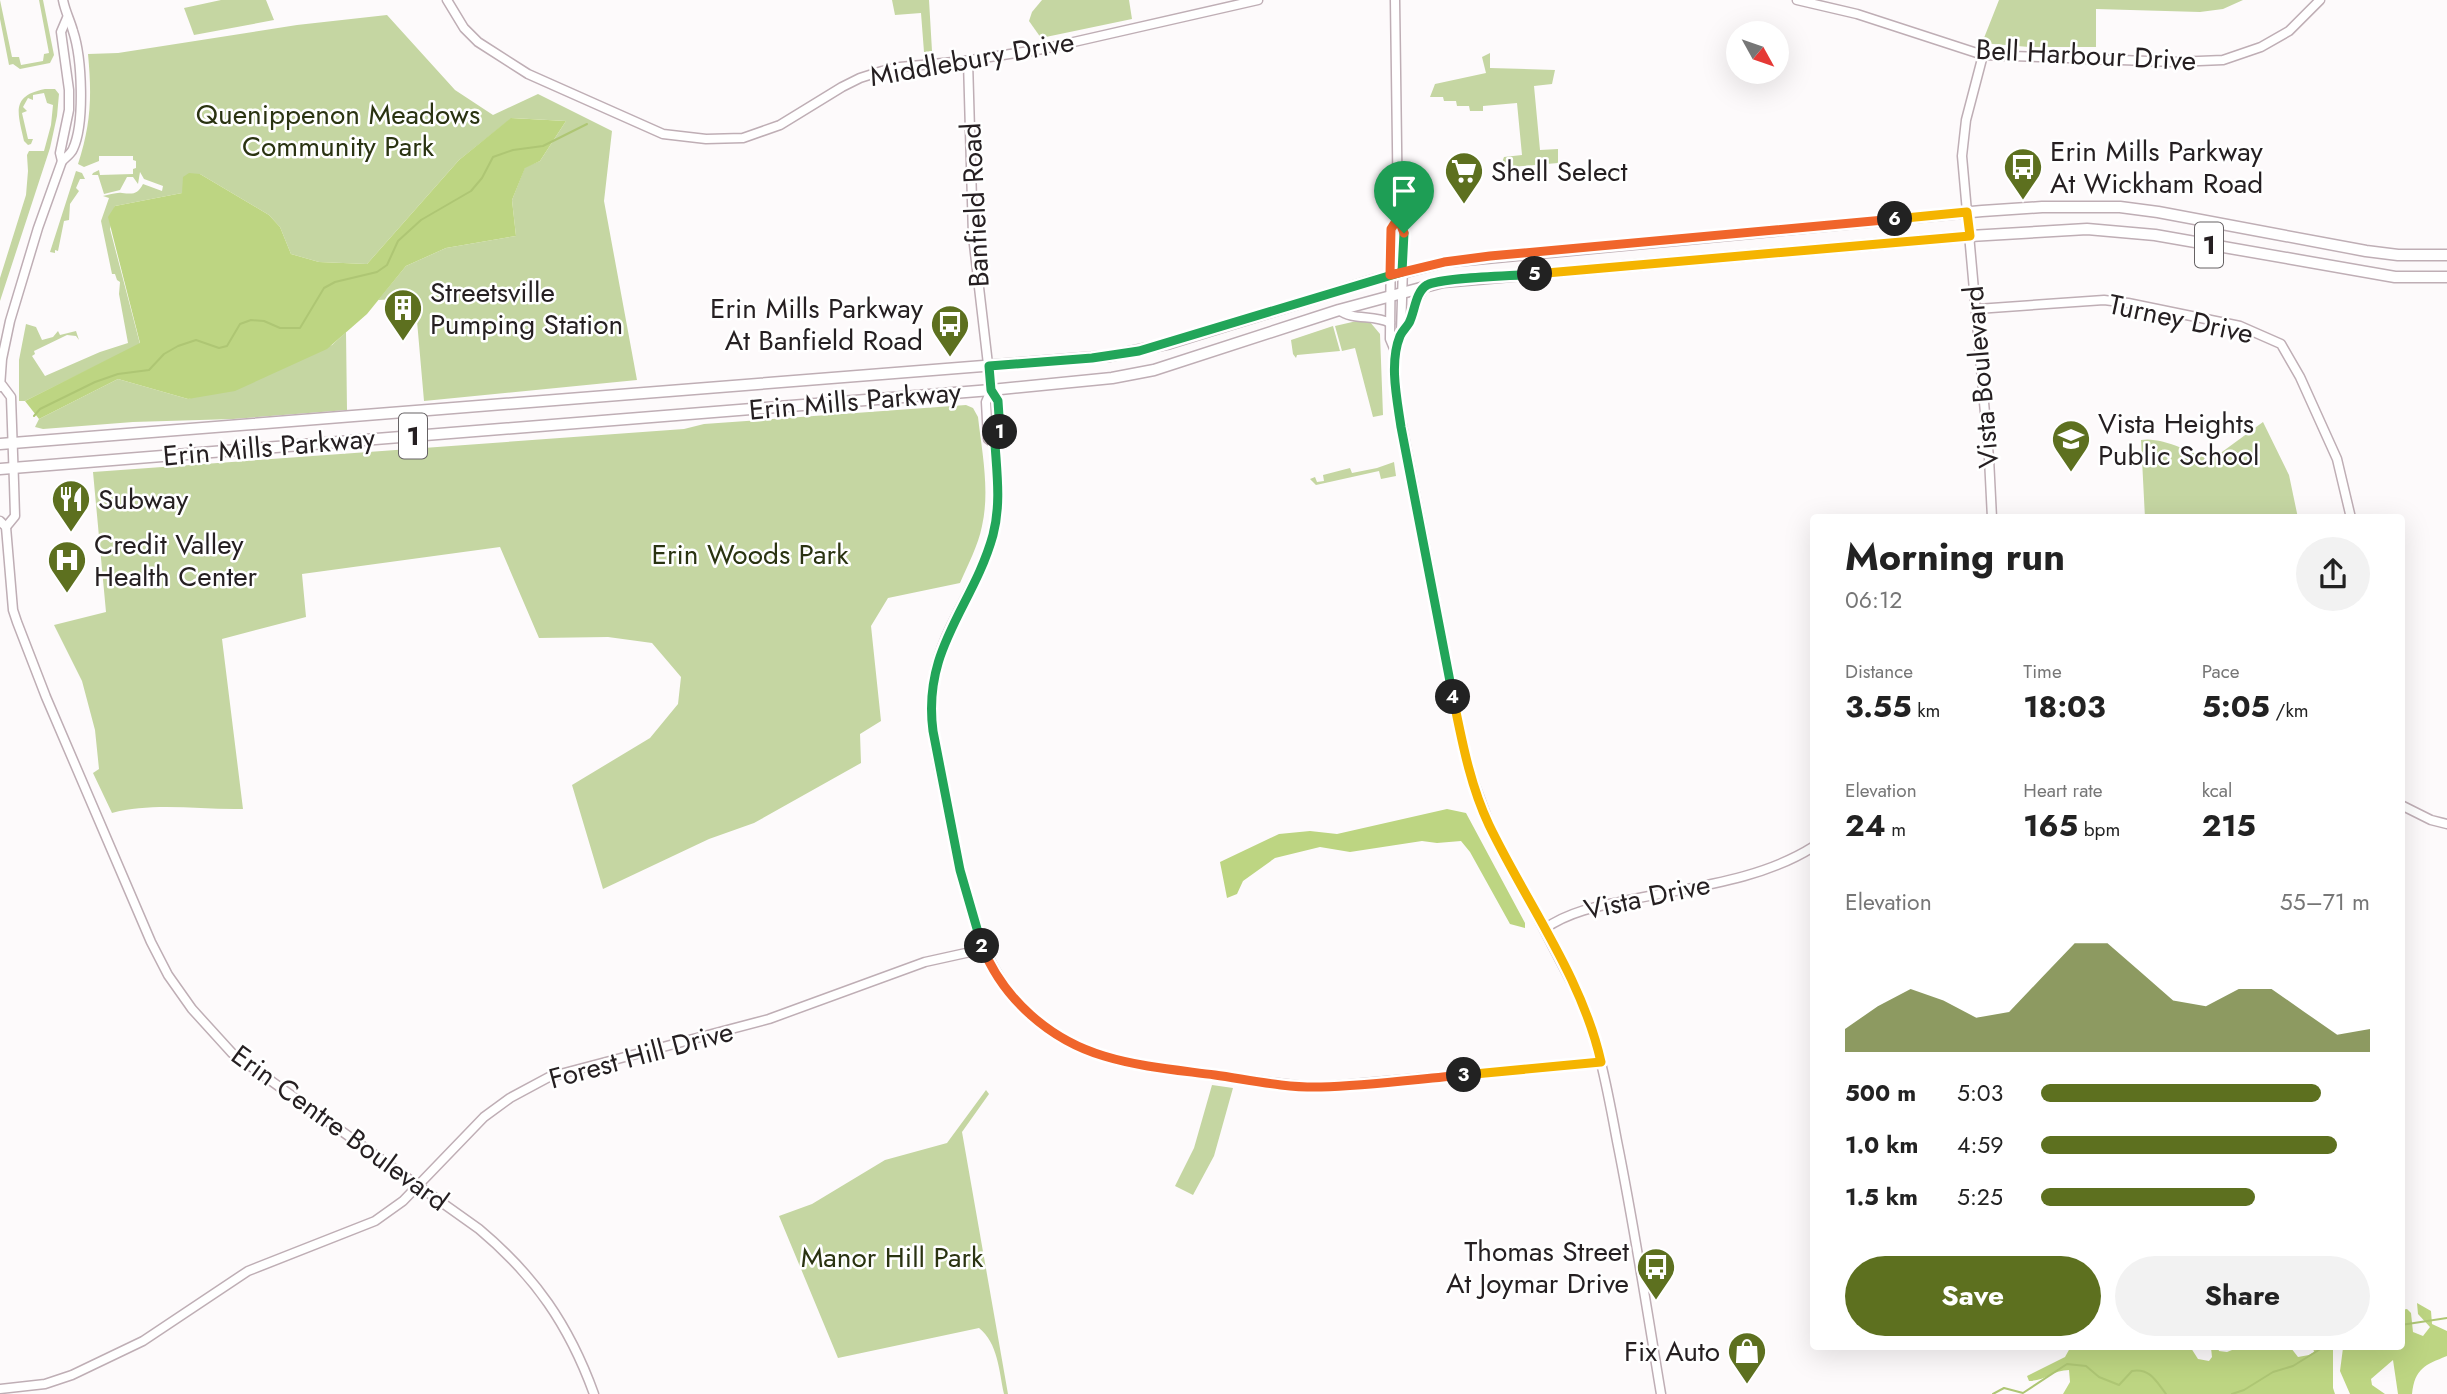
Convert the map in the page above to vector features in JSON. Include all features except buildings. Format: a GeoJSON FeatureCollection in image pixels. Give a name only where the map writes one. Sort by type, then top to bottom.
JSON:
{"type":"FeatureCollection","features":[{"type":"Feature","properties":{"kind":"main road","name":"Erin Mills Parkway"},"geometry":{"type":"LineString","coordinates":[[0,444],[1092,358],[1139,351],[1390,275],[1444,262],[1967,212],[2042,207],[2120,207],[2366,251],[2398,255],[2447,255]]}},
{"type":"Feature","properties":{"kind":"main road","name":"Erin Mills Parkway"},"geometry":{"type":"LineString","coordinates":[[0,469],[1112,378],[1154,370],[1339,310],[1443,282],[1970,236],[2087,229],[2155,235],[2395,276],[2447,277]]}},
{"type":"Feature","properties":{"kind":"street","name":"Erin Centre Boulevard"},"geometry":{"type":"LineString","coordinates":[[63,0],[67,18],[61,32],[66,60],[69,110],[60,153],[62,161],[10,321],[2,359],[1,386],[11,397],[15,516],[3,524],[13,610],[17,622],[46,697],[151,942],[168,975],[205,1025],[232,1053],[262,1077],[479,1229],[525,1272],[565,1328],[594,1394]]}},
{"type":"Feature","properties":{"kind":"street","name":"Middlebury Drive"},"geometry":{"type":"LineString","coordinates":[[447,0],[464,27],[478,42],[528,74],[663,134],[680,137],[743,138],[787,121],[860,78],[900,67],[968,61],[1043,49],[1258,0]]}},
{"type":"Feature","properties":{"kind":"street"},"geometry":{"type":"LineString","coordinates":[[1395,0],[1398,218],[1404,233],[1401,333],[1395,351],[1396,394],[1401,427],[1466,761],[1490,826],[1587,1013],[1601,1062],[1637,1241],[1661,1394]]}},
{"type":"Feature","properties":{"kind":"street","name":"Bell Harbour Drive"},"geometry":{"type":"LineString","coordinates":[[1797,0],[1857,14],[1983,55],[2175,62],[2223,60],[2248,53],[2275,40],[2303,19],[2320,0]]}},
{"type":"Feature","properties":{"kind":"street","name":"Vista Boulevard"},"geometry":{"type":"LineString","coordinates":[[1983,55],[1963,138],[1992,514]]}},
{"type":"Feature","properties":{"kind":"street","name":"Banfield Road"},"geometry":{"type":"LineString","coordinates":[[968,61],[973,236],[991,390],[986,402],[986,414],[989,439],[995,444],[998,496],[994,532],[985,558],[938,659],[931,709],[960,870],[984,949],[1005,986],[1028,1013],[1045,1027],[1088,1051],[1131,1063],[1286,1085],[1319,1087],[1601,1062]]}},
{"type":"Feature","properties":{"kind":"street"},"geometry":{"type":"LineString","coordinates":[[1395,351],[1390,339],[1391,229],[1398,218]]}},
{"type":"Feature","properties":{"kind":"street"},"geometry":{"type":"LineString","coordinates":[[1401,333],[1409,323],[1419,295],[1426,286]]}},
{"type":"Feature","properties":{"kind":"street","name":"Turney Drive"},"geometry":{"type":"LineString","coordinates":[[1977,309],[2070,301],[2116,301],[2241,326],[2281,344],[2300,377],[2337,459],[2349,514]]}},
{"type":"Feature","properties":{"kind":"street"},"geometry":{"type":"LineString","coordinates":[[1339,310],[1347,316],[1363,315],[1390,323]]}},
{"type":"Feature","properties":{"kind":"street"},"geometry":{"type":"LineString","coordinates":[[2405,807],[2431,820],[2447,824]]}},
{"type":"Feature","properties":{"kind":"street","name":"Vista Drive"},"geometry":{"type":"LineString","coordinates":[[1544,929],[1573,912],[1754,873],[1810,849]]}},
{"type":"Feature","properties":{"kind":"street","name":"Forest Hill Drive"},"geometry":{"type":"LineString","coordinates":[[0,1389],[18,1388],[63,1378],[125,1351],[248,1271],[375,1221],[403,1201],[484,1117],[509,1098],[549,1077],[769,1019],[925,962],[984,949]]}},
{"type":"Feature","properties":{"kind":"green space"},"geometry":{"type":"Polygon","coordinates":[[[0,0],[12,57],[19,57],[21,65],[43,61],[44,54],[49,53],[39,0],[43,0],[54,55],[50,63],[20,69],[13,64],[9,65],[0,19],[0,0]]]}},
{"type":"Feature","properties":{"kind":"green space"},"geometry":{"type":"Polygon","coordinates":[[[221,0],[266,0],[274,20],[194,35],[184,8],[221,0]]]}},
{"type":"Feature","properties":{"kind":"green space"},"geometry":{"type":"Polygon","coordinates":[[[892,0],[929,0],[932,51],[924,52],[921,13],[895,15],[892,0]]]}},
{"type":"Feature","properties":{"kind":"green space"},"geometry":{"type":"Polygon","coordinates":[[[1042,0],[1129,0],[1132,19],[1041,38],[1029,21],[1032,12],[1042,0]]]}},
{"type":"Feature","properties":{"kind":"green space"},"geometry":{"type":"Polygon","coordinates":[[[1999,0],[2243,0],[2223,9],[2200,12],[2096,9],[2096,47],[2029,47],[1982,43],[1999,0]]]}},
{"type":"Feature","properties":{"kind":"green space","name":"Quenippenon Meadows Community Park"},"geometry":{"type":"Polygon","coordinates":[[[387,15],[455,90],[493,115],[538,94],[612,131],[604,201],[637,380],[424,401],[415,298],[378,300],[406,266],[446,248],[516,236],[512,200],[525,167],[540,161],[566,121],[512,118],[459,160],[367,264],[319,262],[291,254],[280,227],[269,215],[200,174],[182,193],[115,206],[110,229],[140,344],[25,401],[19,401],[19,360],[26,324],[36,327],[42,340],[53,337],[58,331],[60,335],[76,331],[79,340],[76,336],[67,335],[34,351],[32,356],[45,376],[128,343],[119,294],[120,282],[115,274],[112,274],[101,221],[109,198],[103,196],[134,193],[143,184],[162,191],[163,186],[144,179],[140,172],[138,184],[133,177],[127,177],[120,190],[104,194],[98,175],[92,175],[93,173],[99,170],[100,175],[133,174],[136,161],[133,156],[99,156],[99,161],[84,167],[78,164],[86,136],[89,110],[88,54],[118,53],[297,25],[387,15]]]}},
{"type":"Feature","properties":{"kind":"green space"},"geometry":{"type":"Polygon","coordinates":[[[1490,53],[1490,68],[1555,70],[1552,84],[1534,86],[1540,150],[1558,149],[1558,163],[1500,168],[1504,157],[1522,155],[1517,103],[1483,106],[1483,111],[1470,111],[1469,106],[1457,106],[1456,101],[1430,97],[1435,84],[1486,73],[1482,57],[1490,53]]]}},
{"type":"Feature","properties":{"kind":"green space"},"geometry":{"type":"Polygon","coordinates":[[[45,89],[55,89],[59,94],[57,116],[50,148],[0,301],[0,278],[26,195],[27,155],[29,151],[44,151],[53,105],[47,103],[44,93],[33,95],[33,100],[28,98],[23,107],[27,111],[22,113],[28,139],[33,139],[28,145],[24,141],[19,107],[26,96],[45,89]]]}},
{"type":"Feature","properties":{"kind":"green space"},"geometry":{"type":"Polygon","coordinates":[[[511,118],[566,121],[540,161],[525,168],[512,200],[516,236],[446,248],[406,266],[367,314],[327,349],[235,391],[188,399],[118,379],[39,419],[25,401],[140,343],[108,217],[115,206],[182,193],[183,177],[189,173],[200,174],[269,215],[280,227],[291,254],[319,262],[367,264],[459,160],[511,118]]]}},
{"type":"Feature","properties":{"kind":"green space"},"geometry":{"type":"Polygon","coordinates":[[[76,171],[82,173],[85,179],[80,179],[76,188],[79,191],[70,204],[69,220],[64,221],[58,251],[50,252],[76,171]]]}},
{"type":"Feature","properties":{"kind":"green space"},"geometry":{"type":"Polygon","coordinates":[[[1361,320],[1370,322],[1380,334],[1383,415],[1373,417],[1355,348],[1342,351],[1335,326],[1361,320]]]}},
{"type":"Feature","properties":{"kind":"green space"},"geometry":{"type":"Polygon","coordinates":[[[1333,326],[1340,351],[1297,355],[1296,358],[1291,340],[1333,326]]]}},
{"type":"Feature","properties":{"kind":"green space"},"geometry":{"type":"Polygon","coordinates":[[[346,332],[347,410],[233,419],[133,422],[43,429],[35,427],[39,419],[118,379],[188,399],[332,345],[346,332]]]}},
{"type":"Feature","properties":{"kind":"green space","name":"Erin Woods Park"},"geometry":{"type":"Polygon","coordinates":[[[966,405],[973,408],[978,417],[983,458],[985,499],[980,533],[960,583],[888,598],[871,626],[881,721],[860,734],[861,763],[754,823],[709,839],[603,889],[572,785],[650,738],[678,704],[681,677],[652,643],[608,637],[539,638],[500,547],[302,574],[306,617],[222,639],[243,809],[161,807],[112,813],[93,773],[99,769],[95,730],[82,681],[54,625],[106,612],[93,472],[684,429],[704,424],[966,405]]]}},
{"type":"Feature","properties":{"kind":"green space"},"geometry":{"type":"Polygon","coordinates":[[[2263,422],[2289,475],[2297,514],[2145,514],[2141,440],[2157,440],[2211,460],[2263,422]]]}},
{"type":"Feature","properties":{"kind":"green space"},"geometry":{"type":"Polygon","coordinates":[[[1394,462],[1396,476],[1381,479],[1379,471],[1316,485],[1310,479],[1315,477],[1317,482],[1324,481],[1323,475],[1350,468],[1352,473],[1394,462]]]}},
{"type":"Feature","properties":{"kind":"green space"},"geometry":{"type":"Polygon","coordinates":[[[1447,809],[1466,813],[1525,923],[1525,928],[1510,924],[1470,852],[1461,841],[1422,841],[1350,852],[1320,847],[1275,858],[1243,881],[1237,894],[1227,898],[1220,862],[1279,834],[1310,831],[1337,834],[1447,809]]]}},
{"type":"Feature","properties":{"kind":"green space"},"geometry":{"type":"Polygon","coordinates":[[[1212,1085],[1233,1088],[1214,1156],[1193,1195],[1175,1186],[1194,1148],[1212,1085]]]}},
{"type":"Feature","properties":{"kind":"green space","name":"Manor Hill Park"},"geometry":{"type":"Polygon","coordinates":[[[986,1090],[989,1094],[962,1132],[1008,1394],[1004,1394],[994,1349],[979,1328],[838,1358],[779,1216],[812,1204],[885,1160],[947,1143],[986,1090]]]}},
{"type":"Feature","properties":{"kind":"green space"},"geometry":{"type":"Polygon","coordinates":[[[2417,1303],[2431,1311],[2432,1324],[2447,1331],[2447,1356],[2422,1369],[2413,1385],[2412,1394],[2398,1394],[2393,1360],[2371,1379],[2372,1385],[2385,1394],[2350,1394],[2340,1371],[2343,1350],[2405,1350],[2405,1309],[2411,1313],[2413,1332],[2423,1336],[2430,1327],[2418,1314],[2417,1303]]]}},
{"type":"Feature","properties":{"kind":"green space"},"geometry":{"type":"Polygon","coordinates":[[[2069,1350],[2192,1350],[2198,1359],[2209,1361],[2212,1357],[2211,1350],[2293,1350],[2298,1357],[2309,1355],[2314,1350],[2333,1350],[2335,1394],[2063,1394],[2070,1382],[2069,1370],[2029,1381],[2027,1376],[2065,1357],[2069,1350]]]}},
{"type":"Feature","properties":{"kind":"waterway"},"geometry":{"type":"LineString","coordinates":[[34,416],[40,409],[95,382],[118,374],[149,370],[164,354],[178,346],[196,340],[219,348],[227,346],[240,324],[251,320],[264,321],[280,328],[300,328],[324,288],[335,282],[377,272],[387,265],[398,241],[421,220],[471,191],[482,178],[493,157],[513,150],[543,146],[587,124]]}},
{"type":"Feature","properties":{"kind":"waterway"},"geometry":{"type":"LineString","coordinates":[[2405,1324],[2447,1318]]}},
{"type":"Feature","properties":{"kind":"waterway"},"geometry":{"type":"LineString","coordinates":[[2232,1394],[2244,1390],[2273,1372],[2293,1366],[2319,1350]]}},
{"type":"Feature","properties":{"kind":"waterway"},"geometry":{"type":"LineString","coordinates":[[1993,1394],[2004,1388],[2023,1393],[2067,1364],[2086,1366],[2099,1377],[2119,1385],[2132,1371],[2144,1372],[2152,1376],[2166,1394]]}},
{"type":"Feature","properties":{"kind":"place","name":"Erin Mills Parkway At Wickham Road"},"geometry":{"type":"Point","coordinates":[2023,201]}},
{"type":"Feature","properties":{"kind":"place","name":"Shell Select"},"geometry":{"type":"Point","coordinates":[1464,205]}},
{"type":"Feature","properties":{"kind":"place","name":"Streetsville Pumping Station"},"geometry":{"type":"Point","coordinates":[403,342]}},
{"type":"Feature","properties":{"kind":"place","name":"Erin Mills Parkway At Banfield Road"},"geometry":{"type":"Point","coordinates":[950,358]}},
{"type":"Feature","properties":{"kind":"place","name":"Vista Heights Public School"},"geometry":{"type":"Point","coordinates":[2071,473]}},
{"type":"Feature","properties":{"kind":"place","name":"Subway"},"geometry":{"type":"Point","coordinates":[71,533]}},
{"type":"Feature","properties":{"kind":"place","name":"Credit Valley Health Center"},"geometry":{"type":"Point","coordinates":[67,594]}},
{"type":"Feature","properties":{"kind":"place","name":"Thomas Street At Joymar Drive"},"geometry":{"type":"Point","coordinates":[1656,1301]}},
{"type":"Feature","properties":{"kind":"place","name":"Fix Auto"},"geometry":{"type":"Point","coordinates":[1747,1385]}},
{"type":"Feature","properties":{"kind":"route"},"geometry":{"type":"LineString","coordinates":[[1404,233],[1398,218],[1391,229],[1390,275],[1444,262],[1490,256],[1967,212],[1970,236],[1443,282],[1426,286],[1419,295],[1409,323],[1401,333],[1395,351],[1396,394],[1401,427],[1466,761],[1490,826],[1587,1013],[1601,1062],[1319,1087],[1286,1085],[1131,1063],[1088,1051],[1057,1035],[1028,1013],[1005,986],[987,957],[965,891],[933,731],[932,689],[938,659],[985,558],[996,520],[998,496],[995,444],[1000,438],[998,401],[991,390],[989,366],[1092,358],[1139,351],[1374,279],[1390,275],[1402,272],[1404,233]]}}]}
